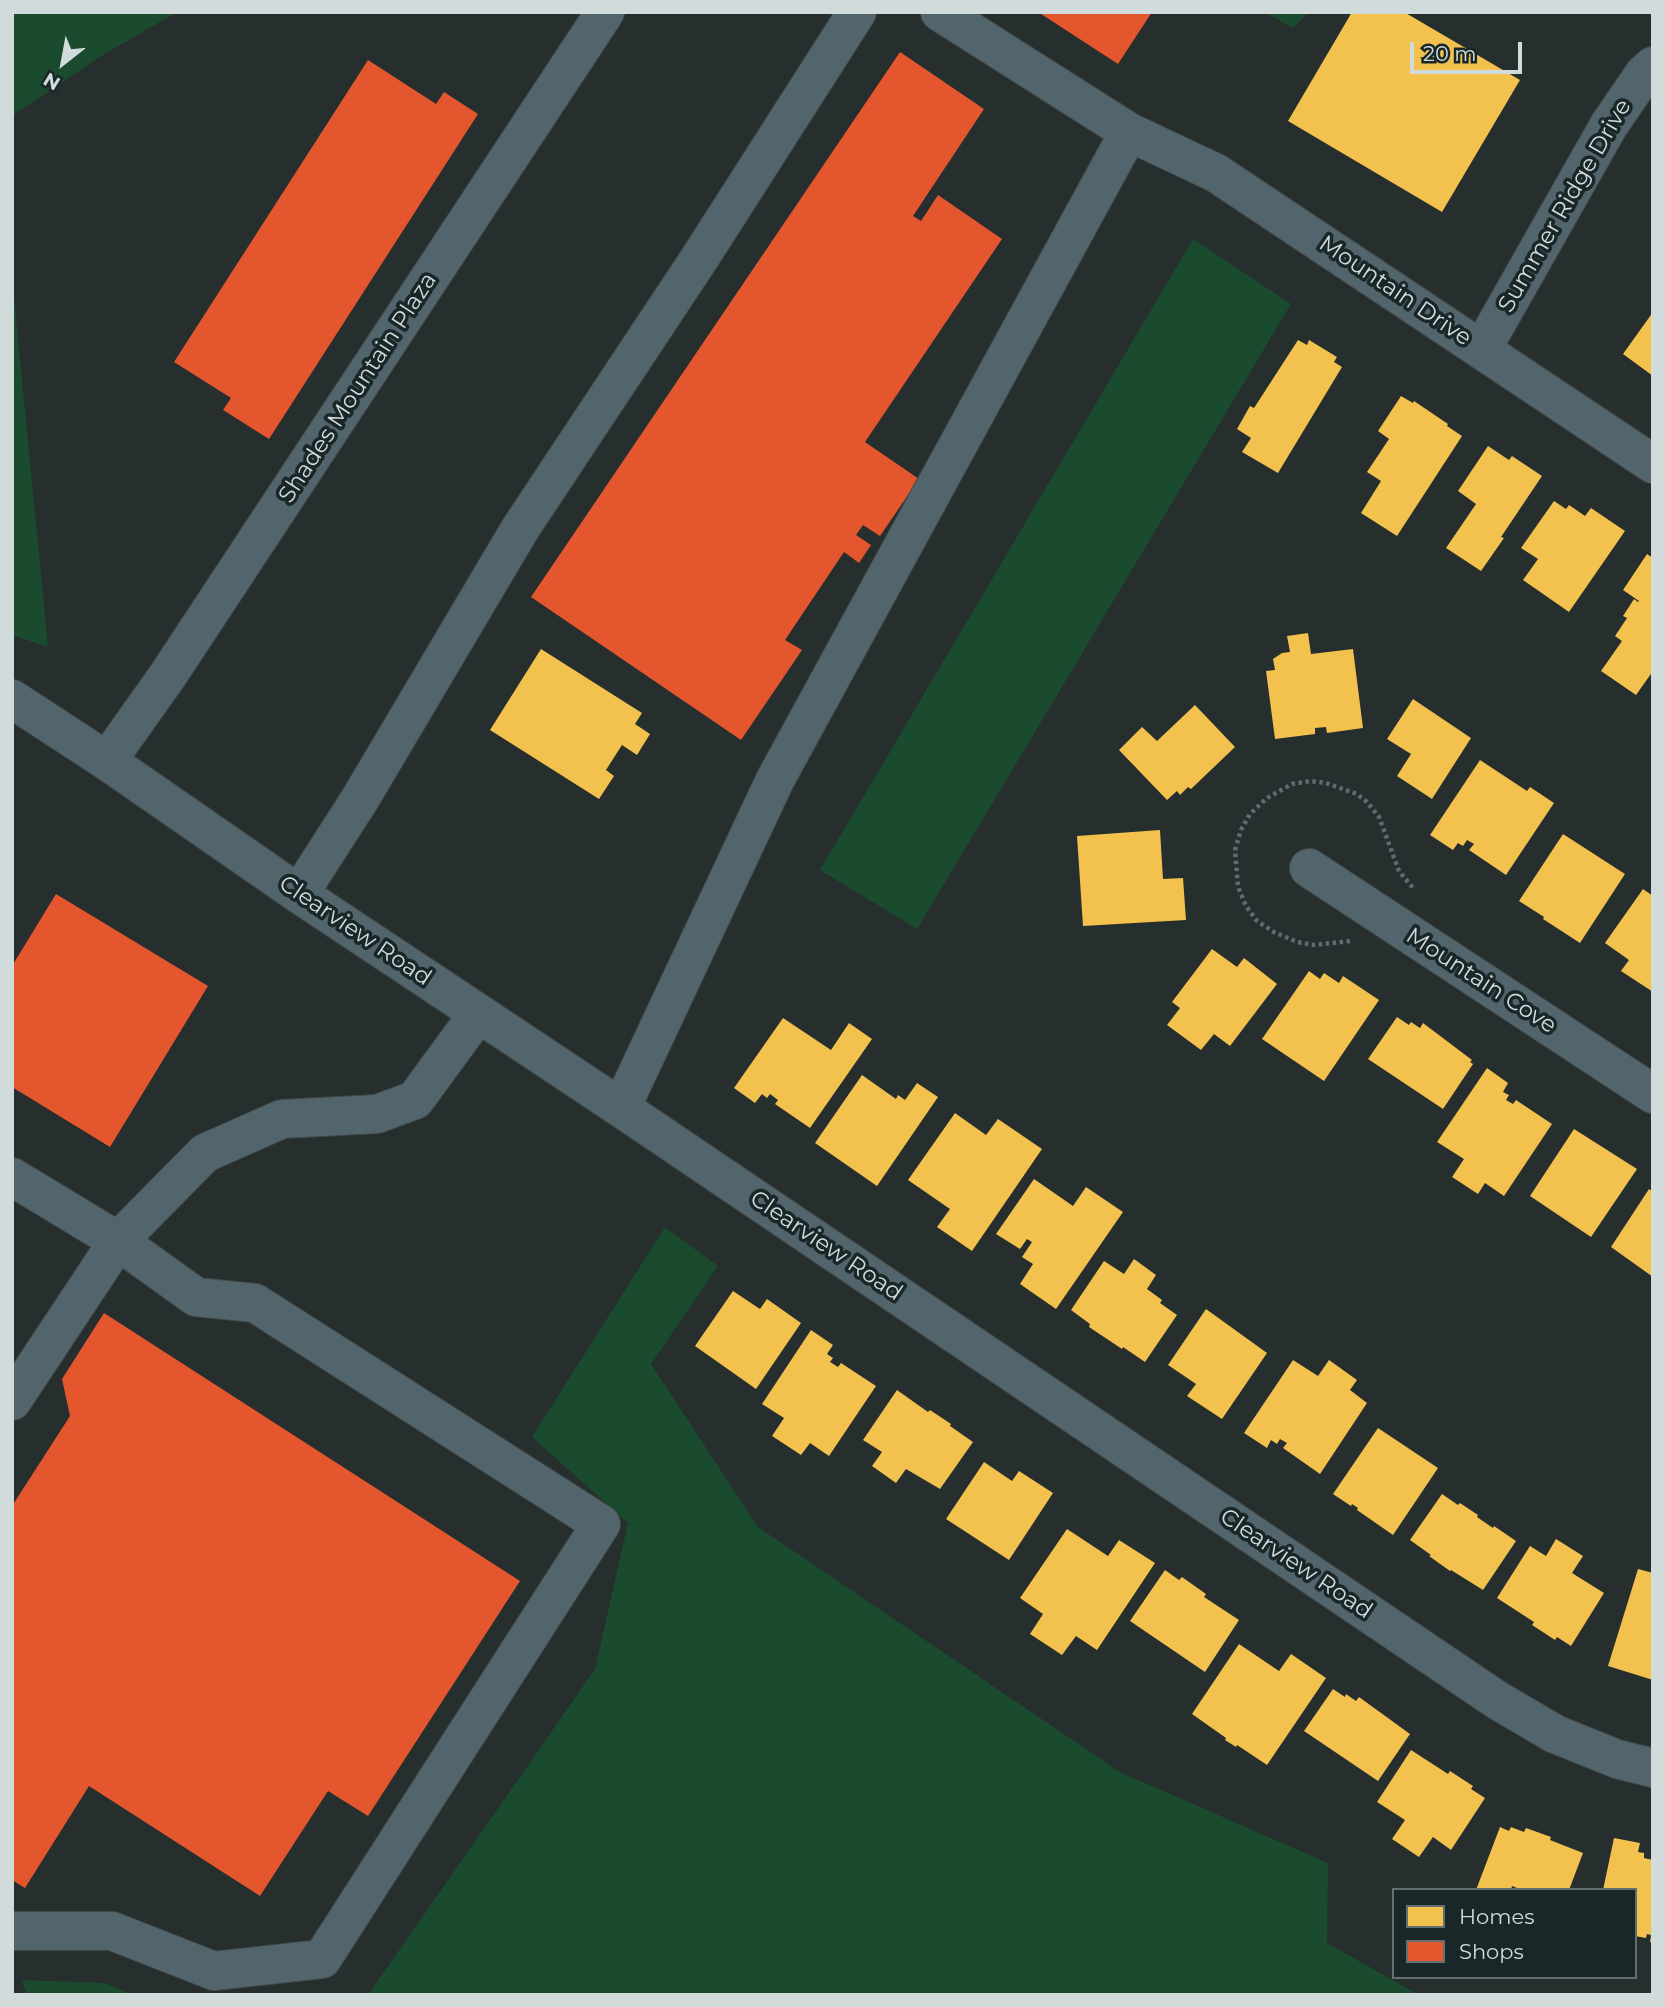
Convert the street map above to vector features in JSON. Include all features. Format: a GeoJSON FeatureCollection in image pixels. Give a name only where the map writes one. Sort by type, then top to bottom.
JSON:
{"type":"FeatureCollection","features":[{"type":"Feature","properties":{"kind":"street","name":"Shades Mountain Plaza"},"geometry":{"type":"LineString","coordinates":[[107,761],[169,675],[605,12]]}},
{"type":"Feature","properties":{"kind":"street"},"geometry":{"type":"LineString","coordinates":[[299,894],[360,799],[520,529],[701,256],[857,12]]}},
{"type":"Feature","properties":{"kind":"street","name":"Mountain Drive"},"geometry":{"type":"LineString","coordinates":[[940,12],[1129,132],[1216,173],[1653,464]]}},
{"type":"Feature","properties":{"kind":"street","name":"Summer Ridge Drive"},"geometry":{"type":"LineString","coordinates":[[1482,349],[1609,125],[1644,74],[1653,66]]}},
{"type":"Feature","properties":{"kind":"street"},"geometry":{"type":"LineString","coordinates":[[621,1108],[775,780],[1129,132]]}},
{"type":"Feature","properties":{"kind":"street","name":"Clearview Road"},"geometry":{"type":"LineString","coordinates":[[12,699],[1497,1700],[1555,1734],[1617,1759],[1653,1768]]}},
{"type":"Feature","properties":{"kind":"street","name":"Mountain Cove"},"geometry":{"type":"LineString","coordinates":[[1309,868],[1653,1094]]}},
{"type":"Feature","properties":{"kind":"street"},"geometry":{"type":"LineString","coordinates":[[12,1401],[118,1241],[205,1153],[282,1119],[377,1114],[415,1100],[478,1014]]}},
{"type":"Feature","properties":{"kind":"street"},"geometry":{"type":"LineString","coordinates":[[12,1177],[118,1241],[197,1297],[255,1303],[601,1524],[322,1959],[214,1971],[112,1931],[12,1931]]}},
{"type":"Feature","properties":{"kind":"green space"},"geometry":{"type":"Polygon","coordinates":[[[12,12],[177,12],[103,55],[12,116],[12,12]]]}},
{"type":"Feature","properties":{"kind":"green space"},"geometry":{"type":"Polygon","coordinates":[[[1264,12],[1309,12],[1293,28],[1264,12]]]}},
{"type":"Feature","properties":{"kind":"green space"},"geometry":{"type":"Polygon","coordinates":[[[1193,239],[1291,304],[917,929],[820,870],[1193,239]]]}},
{"type":"Feature","properties":{"kind":"green space"},"geometry":{"type":"Polygon","coordinates":[[[12,277],[48,647],[12,635],[12,277]]]}},
{"type":"Feature","properties":{"kind":"green space"},"geometry":{"type":"Polygon","coordinates":[[[665,1227],[718,1266],[651,1364],[758,1527],[1120,1772],[1328,1863],[1327,1943],[1419,1995],[368,1995],[595,1669],[628,1523],[532,1437],[665,1227]]]}},
{"type":"Feature","properties":{"kind":"green space"},"geometry":{"type":"Polygon","coordinates":[[[22,1980],[105,1983],[133,1995],[27,1995],[22,1980]]]}},
{"type":"Feature","properties":{"kind":"building: Homes"},"geometry":{"type":"Polygon","coordinates":[[[1352,12],[1404,12],[1520,80],[1442,212],[1288,121],[1352,12]]]}},
{"type":"Feature","properties":{"kind":"building: Homes"},"geometry":{"type":"Polygon","coordinates":[[[1653,312],[1653,376],[1623,354],[1653,312]]]}},
{"type":"Feature","properties":{"kind":"building: Homes"},"geometry":{"type":"Polygon","coordinates":[[[1298,340],[1307,345],[1309,340],[1337,357],[1334,362],[1342,367],[1278,473],[1242,452],[1251,438],[1237,429],[1250,406],[1254,408],[1298,340]]]}},
{"type":"Feature","properties":{"kind":"building: Homes"},"geometry":{"type":"Polygon","coordinates":[[[1401,396],[1413,403],[1414,401],[1462,436],[1397,536],[1361,513],[1381,481],[1367,472],[1389,439],[1378,431],[1401,396]]]}},
{"type":"Feature","properties":{"kind":"building: Homes"},"geometry":{"type":"Polygon","coordinates":[[[1488,446],[1509,460],[1512,456],[1542,476],[1481,571],[1446,548],[1476,504],[1458,491],[1488,446]]]}},
{"type":"Feature","properties":{"kind":"building: Homes"},"geometry":{"type":"Polygon","coordinates":[[[1554,501],[1566,509],[1569,505],[1585,516],[1591,508],[1625,531],[1569,612],[1523,580],[1538,559],[1521,548],[1554,501]]]}},
{"type":"Feature","properties":{"kind":"building: Homes"},"geometry":{"type":"Polygon","coordinates":[[[1647,554],[1653,558],[1653,671],[1636,695],[1601,671],[1622,641],[1615,636],[1627,618],[1623,616],[1634,599],[1639,601],[1623,590],[1647,554]]]}},
{"type":"Feature","properties":{"kind":"building: Homes"},"geometry":{"type":"Polygon","coordinates":[[[1308,633],[1311,654],[1353,649],[1363,728],[1327,733],[1326,727],[1315,728],[1315,734],[1275,739],[1266,671],[1275,670],[1273,659],[1282,653],[1290,652],[1287,636],[1308,633]]]}},
{"type":"Feature","properties":{"kind":"building: Homes"},"geometry":{"type":"Polygon","coordinates":[[[541,649],[642,713],[635,724],[650,734],[637,755],[622,745],[606,770],[614,776],[599,799],[490,730],[541,649]]]}},
{"type":"Feature","properties":{"kind":"building: Homes"},"geometry":{"type":"Polygon","coordinates":[[[1413,699],[1471,738],[1432,799],[1397,776],[1411,754],[1387,739],[1413,699]]]}},
{"type":"Feature","properties":{"kind":"building: Homes"},"geometry":{"type":"Polygon","coordinates":[[[1195,705],[1235,747],[1191,789],[1188,787],[1180,795],[1177,791],[1167,800],[1119,750],[1142,727],[1157,741],[1195,705]]]}},
{"type":"Feature","properties":{"kind":"building: Homes"},"geometry":{"type":"Polygon","coordinates":[[[1480,760],[1527,791],[1530,787],[1554,803],[1506,875],[1469,850],[1474,844],[1467,840],[1463,846],[1458,843],[1453,850],[1430,835],[1480,760]]]}},
{"type":"Feature","properties":{"kind":"building: Homes"},"geometry":{"type":"Polygon","coordinates":[[[1160,830],[1163,879],[1183,878],[1186,920],[1083,926],[1077,836],[1160,830]]]}},
{"type":"Feature","properties":{"kind":"building: Homes"},"geometry":{"type":"Polygon","coordinates":[[[1563,834],[1625,874],[1580,943],[1519,901],[1563,834]]]}},
{"type":"Feature","properties":{"kind":"building: Homes"},"geometry":{"type":"Polygon","coordinates":[[[1643,889],[1653,896],[1653,992],[1621,971],[1629,960],[1605,943],[1643,889]]]}},
{"type":"Feature","properties":{"kind":"building: Homes"},"geometry":{"type":"Polygon","coordinates":[[[1212,949],[1237,967],[1244,958],[1277,984],[1230,1046],[1214,1034],[1201,1050],[1167,1025],[1180,1008],[1172,1002],[1212,949]]]}},
{"type":"Feature","properties":{"kind":"building: Homes"},"geometry":{"type":"Polygon","coordinates":[[[1309,971],[1320,979],[1324,973],[1339,983],[1343,976],[1379,1000],[1324,1081],[1262,1039],[1309,971]]]}},
{"type":"Feature","properties":{"kind":"building: Homes"},"geometry":{"type":"Polygon","coordinates":[[[1397,1017],[1420,1028],[1423,1023],[1472,1060],[1470,1062],[1473,1064],[1443,1109],[1368,1059],[1397,1017]]]}},
{"type":"Feature","properties":{"kind":"building: Homes"},"geometry":{"type":"Polygon","coordinates":[[[783,1018],[831,1050],[849,1023],[872,1039],[810,1128],[775,1104],[778,1100],[770,1094],[767,1098],[762,1094],[755,1103],[734,1088],[783,1018]]]}},
{"type":"Feature","properties":{"kind":"building: Homes"},"geometry":{"type":"Polygon","coordinates":[[[1487,1068],[1508,1083],[1503,1092],[1509,1095],[1506,1100],[1513,1104],[1516,1100],[1552,1124],[1504,1196],[1485,1183],[1478,1194],[1452,1177],[1464,1159],[1437,1142],[1487,1068]]]}},
{"type":"Feature","properties":{"kind":"building: Homes"},"geometry":{"type":"Polygon","coordinates":[[[862,1075],[896,1099],[898,1095],[905,1100],[917,1083],[938,1097],[877,1186],[815,1143],[862,1075]]]}},
{"type":"Feature","properties":{"kind":"building: Homes"},"geometry":{"type":"Polygon","coordinates":[[[955,1113],[986,1135],[998,1119],[1042,1149],[972,1251],[937,1227],[950,1209],[908,1180],[955,1113]]]}},
{"type":"Feature","properties":{"kind":"building: Homes"},"geometry":{"type":"Polygon","coordinates":[[[1574,1129],[1637,1169],[1591,1237],[1530,1196],[1574,1129]]]}},
{"type":"Feature","properties":{"kind":"building: Homes"},"geometry":{"type":"Polygon","coordinates":[[[1034,1179],[1073,1206],[1086,1187],[1123,1212],[1056,1309],[1020,1284],[1033,1264],[1022,1257],[1032,1242],[1027,1239],[1020,1249],[996,1234],[1034,1179]]]}},
{"type":"Feature","properties":{"kind":"building: Homes"},"geometry":{"type":"Polygon","coordinates":[[[1649,1189],[1653,1192],[1653,1277],[1611,1247],[1649,1189]]]}},
{"type":"Feature","properties":{"kind":"building: Homes"},"geometry":{"type":"Polygon","coordinates":[[[1134,1259],[1156,1275],[1147,1289],[1177,1315],[1145,1362],[1089,1327],[1090,1324],[1071,1310],[1104,1261],[1124,1274],[1134,1259]]]}},
{"type":"Feature","properties":{"kind":"building: Homes"},"geometry":{"type":"Polygon","coordinates":[[[733,1291],[760,1309],[767,1299],[801,1323],[756,1389],[695,1346],[733,1291]]]}},
{"type":"Feature","properties":{"kind":"building: Homes"},"geometry":{"type":"Polygon","coordinates":[[[1206,1309],[1267,1353],[1222,1419],[1187,1396],[1196,1384],[1168,1365],[1206,1309]]]}},
{"type":"Feature","properties":{"kind":"building: Homes"},"geometry":{"type":"Polygon","coordinates":[[[811,1330],[833,1345],[827,1354],[833,1358],[830,1362],[838,1367],[841,1363],[876,1386],[829,1456],[810,1443],[801,1455],[772,1436],[784,1418],[762,1404],[811,1330]]]}},
{"type":"Feature","properties":{"kind":"building: Homes"},"geometry":{"type":"Polygon","coordinates":[[[1293,1360],[1318,1376],[1329,1360],[1357,1380],[1350,1390],[1367,1403],[1320,1474],[1283,1448],[1287,1443],[1280,1439],[1277,1444],[1271,1440],[1267,1448],[1244,1433],[1293,1360]]]}},
{"type":"Feature","properties":{"kind":"building: Homes"},"geometry":{"type":"Polygon","coordinates":[[[897,1390],[951,1424],[950,1426],[973,1442],[940,1489],[906,1469],[896,1483],[872,1466],[882,1452],[863,1440],[897,1390]]]}},
{"type":"Feature","properties":{"kind":"building: Homes"},"geometry":{"type":"Polygon","coordinates":[[[1378,1428],[1438,1468],[1393,1535],[1357,1510],[1358,1508],[1333,1494],[1378,1428]]]}},
{"type":"Feature","properties":{"kind":"building: Homes"},"geometry":{"type":"Polygon","coordinates":[[[984,1462],[1012,1481],[1019,1471],[1053,1493],[1009,1560],[946,1519],[984,1462]]]}},
{"type":"Feature","properties":{"kind":"building: Homes"},"geometry":{"type":"Polygon","coordinates":[[[1442,1494],[1516,1541],[1483,1590],[1450,1571],[1410,1540],[1442,1494]]]}},
{"type":"Feature","properties":{"kind":"building: Homes"},"geometry":{"type":"Polygon","coordinates":[[[1067,1529],[1108,1556],[1119,1540],[1155,1563],[1097,1650],[1076,1636],[1062,1655],[1030,1634],[1043,1614],[1020,1598],[1067,1529]]]}},
{"type":"Feature","properties":{"kind":"building: Homes"},"geometry":{"type":"Polygon","coordinates":[[[1556,1539],[1583,1556],[1572,1573],[1604,1593],[1571,1646],[1557,1637],[1555,1640],[1532,1625],[1534,1622],[1497,1598],[1530,1546],[1546,1556],[1556,1539]]]}},
{"type":"Feature","properties":{"kind":"building: Homes"},"geometry":{"type":"Polygon","coordinates":[[[1638,1569],[1653,1573],[1653,1680],[1608,1666],[1638,1569]]]}},
{"type":"Feature","properties":{"kind":"building: Homes"},"geometry":{"type":"Polygon","coordinates":[[[1165,1570],[1179,1580],[1182,1577],[1206,1594],[1204,1597],[1239,1620],[1205,1672],[1130,1621],[1165,1570]]]}},
{"type":"Feature","properties":{"kind":"building: Homes"},"geometry":{"type":"Polygon","coordinates":[[[1239,1644],[1279,1671],[1291,1654],[1326,1678],[1267,1765],[1225,1740],[1226,1738],[1192,1714],[1239,1644]]]}},
{"type":"Feature","properties":{"kind":"building: Homes"},"geometry":{"type":"Polygon","coordinates":[[[1333,1689],[1356,1701],[1359,1697],[1410,1734],[1378,1781],[1304,1731],[1333,1689]]]}},
{"type":"Feature","properties":{"kind":"building: Homes"},"geometry":{"type":"Polygon","coordinates":[[[1411,1750],[1448,1774],[1450,1771],[1473,1786],[1471,1789],[1485,1798],[1451,1850],[1433,1837],[1419,1857],[1392,1839],[1405,1820],[1377,1802],[1411,1750]]]}},
{"type":"Feature","properties":{"kind":"building: Homes"},"geometry":{"type":"Polygon","coordinates":[[[1500,1827],[1509,1831],[1511,1827],[1524,1832],[1526,1828],[1583,1853],[1570,1888],[1477,1888],[1500,1827]]]}},
{"type":"Feature","properties":{"kind":"building: Homes"},"geometry":{"type":"Polygon","coordinates":[[[1614,1838],[1640,1843],[1638,1852],[1644,1853],[1644,1858],[1653,1860],[1653,1942],[1650,1942],[1651,1935],[1647,1934],[1646,1938],[1637,1936],[1637,1888],[1603,1888],[1614,1838]]]}},
{"type":"Feature","properties":{"kind":"building: Shops"},"geometry":{"type":"Polygon","coordinates":[[[1038,12],[1152,12],[1118,64],[1038,12]]]}},
{"type":"Feature","properties":{"kind":"building: Shops"},"geometry":{"type":"Polygon","coordinates":[[[900,52],[984,109],[913,216],[921,221],[938,195],[1002,239],[865,442],[919,479],[880,536],[863,525],[856,535],[871,545],[859,563],[844,552],[785,640],[802,650],[741,740],[531,597],[900,52]]]}},
{"type":"Feature","properties":{"kind":"building: Shops"},"geometry":{"type":"Polygon","coordinates":[[[368,60],[436,104],[444,92],[478,114],[269,439],[223,410],[231,398],[174,362],[368,60]]]}},
{"type":"Feature","properties":{"kind":"building: Shops"},"geometry":{"type":"Polygon","coordinates":[[[56,894],[208,986],[110,1147],[12,1087],[12,966],[56,894]]]}},
{"type":"Feature","properties":{"kind":"building: Shops"},"geometry":{"type":"Polygon","coordinates":[[[104,1313],[520,1581],[368,1816],[328,1791],[260,1896],[89,1786],[25,1888],[12,1880],[12,1506],[70,1416],[62,1379],[104,1313]]]}}]}
